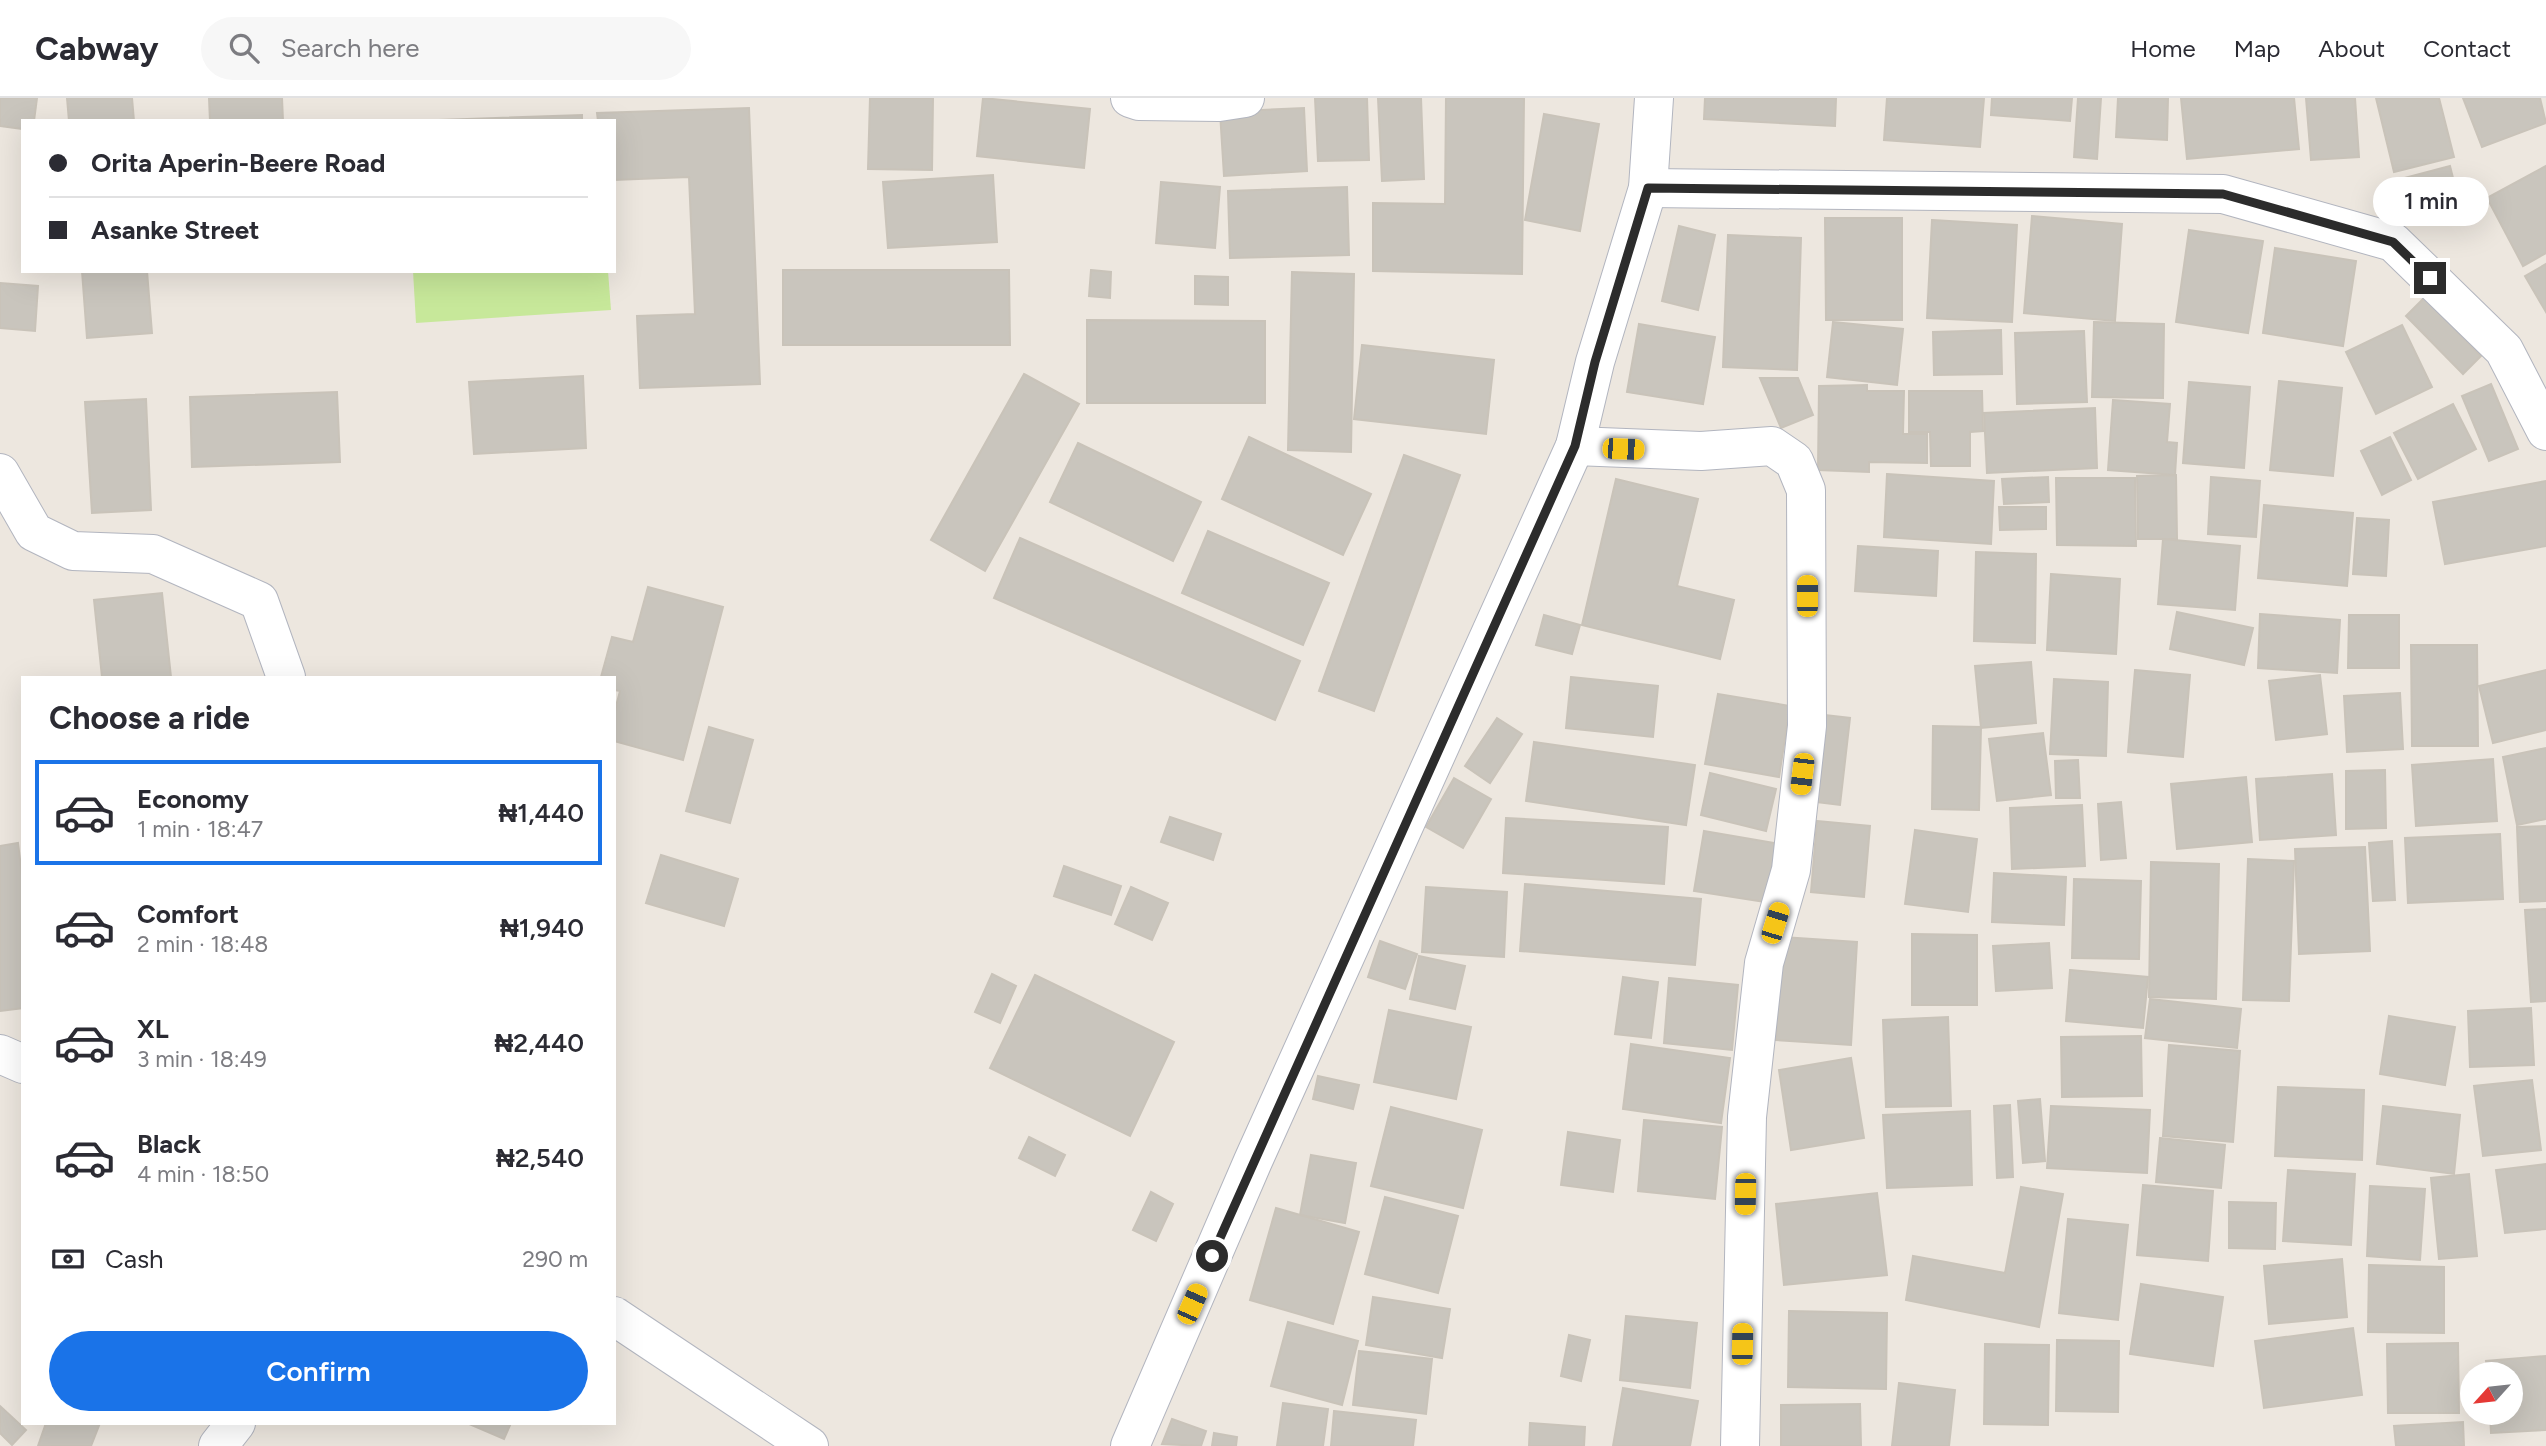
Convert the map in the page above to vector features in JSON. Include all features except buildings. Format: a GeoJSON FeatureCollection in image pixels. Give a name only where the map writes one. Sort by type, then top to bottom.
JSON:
{"type":"FeatureCollection","features":[{"type":"Feature","properties":{"kind":"street"},"geometry":{"type":"LineString","coordinates":[[1130,98],[1139,102],[1219,102],[1245,98]]}},
{"type":"Feature","properties":{"kind":"street"},"geometry":{"type":"LineString","coordinates":[[1130,1446],[1259,1149],[1575,446],[1595,362],[1648,188],[1654,98]]}},
{"type":"Feature","properties":{"kind":"street"},"geometry":{"type":"LineString","coordinates":[[1648,188],[2223,194],[2393,242],[2504,350],[2546,431]]}},
{"type":"Feature","properties":{"kind":"street"},"geometry":{"type":"LineString","coordinates":[[1575,446],[1701,451],[1772,446],[1794,461],[1806,490],[1807,726],[1791,870],[1764,963],[1747,1117],[1740,1446]]}},
{"type":"Feature","properties":{"kind":"street"},"geometry":{"type":"LineString","coordinates":[[0,473],[34,532],[73,551],[153,554],[259,601],[286,676]]}},
{"type":"Feature","properties":{"kind":"street"},"geometry":{"type":"LineString","coordinates":[[0,1054],[21,1063]]}},
{"type":"Feature","properties":{"kind":"street"},"geometry":{"type":"LineString","coordinates":[[616,1317],[809,1446]]}},
{"type":"Feature","properties":{"kind":"street"},"geometry":{"type":"LineString","coordinates":[[218,1446],[234,1425]]}},
{"type":"Feature","properties":{"kind":"green space"},"geometry":{"type":"Polygon","coordinates":[[[413,273],[608,273],[611,310],[416,323],[413,273]]]}},
{"type":"Feature","properties":{"kind":"route"},"geometry":{"type":"LineString","coordinates":[[1212,1256],[1575,446],[1595,362],[1648,188],[2223,194],[2393,242],[2430,278]]}}]}
